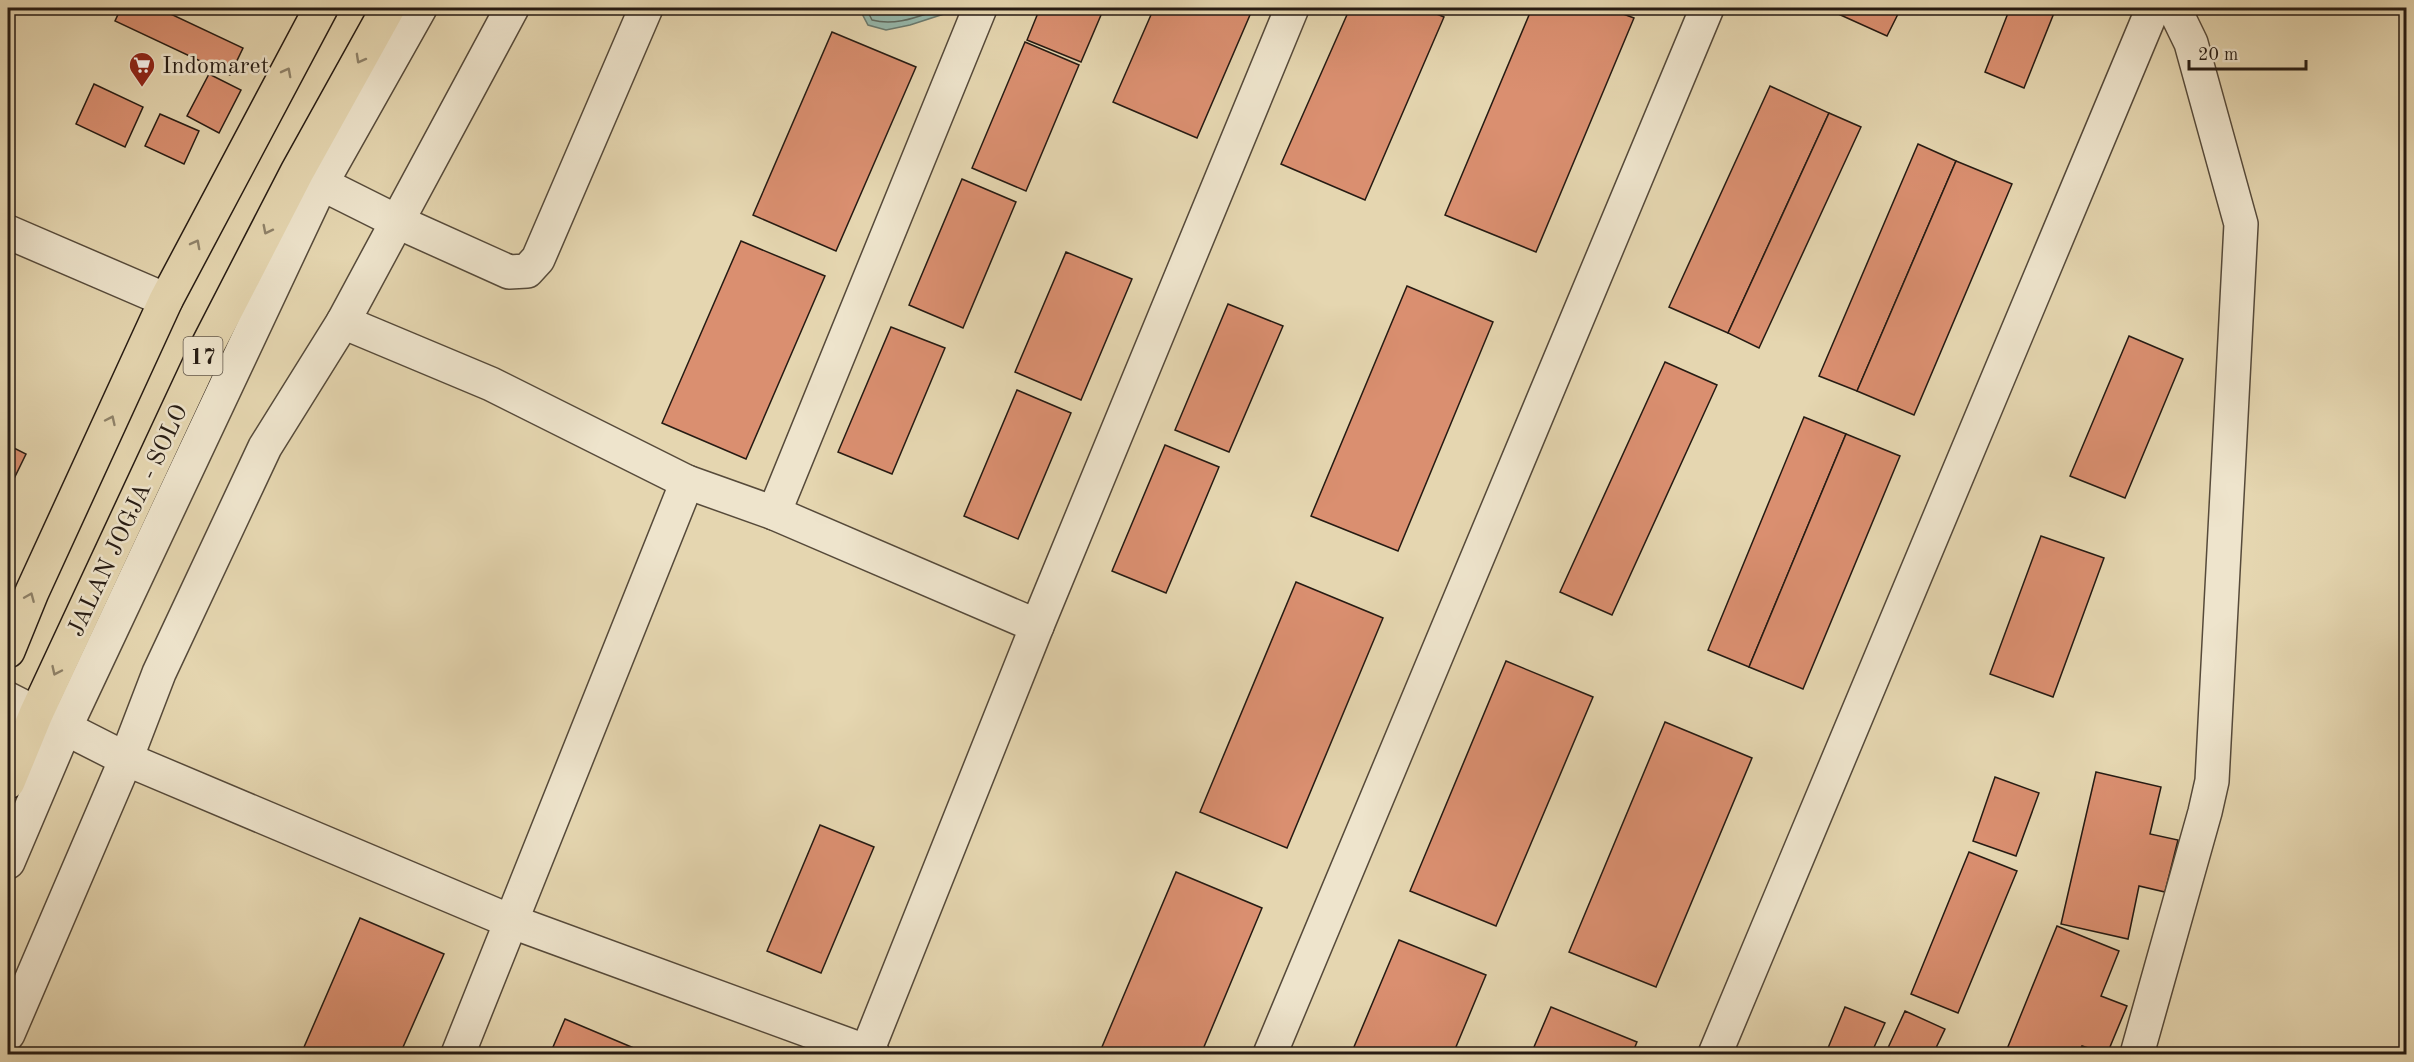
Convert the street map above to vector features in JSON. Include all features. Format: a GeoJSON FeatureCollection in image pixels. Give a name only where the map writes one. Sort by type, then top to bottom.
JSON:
{"type":"FeatureCollection","features":[{"type":"Feature","properties":{"kind":"highway","name":"17"},"geometry":{"type":"LineString","coordinates":[[8,651],[32,592],[166,300],[321,8]]}},
{"type":"Feature","properties":{"kind":"highway","name":"JALAN JOGJA - SOLO"},"geometry":{"type":"LineString","coordinates":[[8,782],[36,714],[208,345],[309,178],[388,8]]}},
{"type":"Feature","properties":{"kind":"street"},"geometry":{"type":"LineString","coordinates":[[8,862],[65,728],[309,178],[420,8]]}},
{"type":"Feature","properties":{"kind":"street"},"geometry":{"type":"LineString","coordinates":[[8,1034],[126,759],[159,673],[264,447],[342,322],[512,8]]}},
{"type":"Feature","properties":{"kind":"street"},"geometry":{"type":"LineString","coordinates":[[309,178],[398,222],[509,272],[527,271],[538,259],[646,8]]}},
{"type":"Feature","properties":{"kind":"street"},"geometry":{"type":"LineString","coordinates":[[774,513],[980,8]]}},
{"type":"Feature","properties":{"kind":"street"},"geometry":{"type":"LineString","coordinates":[[8,699],[126,759],[510,921],[869,1054],[1037,626],[1292,8]]}},
{"type":"Feature","properties":{"kind":"street"},"geometry":{"type":"LineString","coordinates":[[1270,1054],[1707,8]]}},
{"type":"Feature","properties":{"kind":"street"},"geometry":{"type":"LineString","coordinates":[[1715,1054],[2153,8]]}},
{"type":"Feature","properties":{"kind":"street"},"geometry":{"type":"LineString","coordinates":[[2137,1054],[2212,781],[2241,224],[2191,43],[2174,8]]}},
{"type":"Feature","properties":{"kind":"street"},"geometry":{"type":"LineString","coordinates":[[8,232],[166,300]]}},
{"type":"Feature","properties":{"kind":"street"},"geometry":{"type":"LineString","coordinates":[[342,322],[491,384],[687,482],[774,513],[1037,626]]}},
{"type":"Feature","properties":{"kind":"street"},"geometry":{"type":"LineString","coordinates":[[458,1054],[687,482]]}},
{"type":"Feature","properties":{"kind":"water"},"geometry":{"type":"Polygon","coordinates":[[[859,8],[955,8],[953,11],[910,25],[886,30],[868,25],[859,8]]]}},
{"type":"Feature","properties":{"kind":"building"},"geometry":{"type":"Polygon","coordinates":[[[121,8],[158,8],[243,48],[230,75],[115,21],[121,8]]]}},
{"type":"Feature","properties":{"kind":"building"},"geometry":{"type":"Polygon","coordinates":[[[1040,8],[1104,8],[1081,62],[1027,40],[1040,8]]]}},
{"type":"Feature","properties":{"kind":"building"},"geometry":{"type":"Polygon","coordinates":[[[1154,8],[1253,8],[1197,138],[1113,102],[1154,8]]]}},
{"type":"Feature","properties":{"kind":"building"},"geometry":{"type":"Polygon","coordinates":[[[1350,8],[1422,8],[1444,17],[1365,200],[1281,164],[1350,8]]]}},
{"type":"Feature","properties":{"kind":"building"},"geometry":{"type":"Polygon","coordinates":[[[1532,8],[1607,8],[1634,18],[1536,252],[1445,215],[1532,8]]]}},
{"type":"Feature","properties":{"kind":"building"},"geometry":{"type":"Polygon","coordinates":[[[1825,8],[1901,8],[1887,36],[1825,8]]]}},
{"type":"Feature","properties":{"kind":"building"},"geometry":{"type":"Polygon","coordinates":[[[2010,8],[2056,8],[2024,88],[1985,72],[2010,8]]]}},
{"type":"Feature","properties":{"kind":"building"},"geometry":{"type":"Polygon","coordinates":[[[832,32],[916,67],[836,251],[753,215],[832,32]]]}},
{"type":"Feature","properties":{"kind":"building"},"geometry":{"type":"Polygon","coordinates":[[[1025,42],[1079,65],[1026,191],[972,168],[1025,42]]]}},
{"type":"Feature","properties":{"kind":"building"},"geometry":{"type":"Polygon","coordinates":[[[209,74],[241,90],[219,133],[187,116],[209,74]]]}},
{"type":"Feature","properties":{"kind":"building"},"geometry":{"type":"Polygon","coordinates":[[[94,84],[143,107],[125,147],[76,124],[94,84]]]}},
{"type":"Feature","properties":{"kind":"building"},"geometry":{"type":"Polygon","coordinates":[[[1770,86],[1829,113],[1728,333],[1669,307],[1770,86]]]}},
{"type":"Feature","properties":{"kind":"building"},"geometry":{"type":"Polygon","coordinates":[[[1829,113],[1861,127],[1759,348],[1728,333],[1829,113]]]}},
{"type":"Feature","properties":{"kind":"building"},"geometry":{"type":"Polygon","coordinates":[[[160,114],[199,131],[184,164],[145,146],[160,114]]]}},
{"type":"Feature","properties":{"kind":"building"},"geometry":{"type":"Polygon","coordinates":[[[1918,144],[1956,161],[1857,391],[1819,376],[1918,144]]]}},
{"type":"Feature","properties":{"kind":"building"},"geometry":{"type":"Polygon","coordinates":[[[1956,161],[2012,184],[1914,415],[1857,391],[1956,161]]]}},
{"type":"Feature","properties":{"kind":"building"},"geometry":{"type":"Polygon","coordinates":[[[962,179],[1016,202],[963,328],[909,305],[962,179]]]}},
{"type":"Feature","properties":{"kind":"building"},"geometry":{"type":"Polygon","coordinates":[[[741,241],[825,276],[746,459],[662,423],[741,241]]]}},
{"type":"Feature","properties":{"kind":"building"},"geometry":{"type":"Polygon","coordinates":[[[1066,252],[1132,279],[1081,400],[1015,372],[1066,252]]]}},
{"type":"Feature","properties":{"kind":"building"},"geometry":{"type":"Polygon","coordinates":[[[1407,286],[1493,322],[1398,551],[1311,516],[1407,286]]]}},
{"type":"Feature","properties":{"kind":"building"},"geometry":{"type":"Polygon","coordinates":[[[1228,304],[1283,326],[1229,452],[1175,430],[1228,304]]]}},
{"type":"Feature","properties":{"kind":"building"},"geometry":{"type":"Polygon","coordinates":[[[891,327],[945,348],[892,474],[838,452],[891,327]]]}},
{"type":"Feature","properties":{"kind":"building"},"geometry":{"type":"Polygon","coordinates":[[[2129,336],[2183,359],[2125,498],[2070,476],[2129,336]]]}},
{"type":"Feature","properties":{"kind":"building"},"geometry":{"type":"Polygon","coordinates":[[[1665,362],[1717,385],[1612,615],[1560,592],[1665,362]]]}},
{"type":"Feature","properties":{"kind":"building"},"geometry":{"type":"Polygon","coordinates":[[[1017,390],[1071,413],[1018,539],[964,516],[1017,390]]]}},
{"type":"Feature","properties":{"kind":"building"},"geometry":{"type":"Polygon","coordinates":[[[1804,417],[1846,434],[1749,667],[1708,650],[1804,417]]]}},
{"type":"Feature","properties":{"kind":"building"},"geometry":{"type":"Polygon","coordinates":[[[1846,434],[1900,456],[1803,689],[1749,667],[1846,434]]]}},
{"type":"Feature","properties":{"kind":"building"},"geometry":{"type":"Polygon","coordinates":[[[8,445],[26,454],[8,491],[8,445]]]}},
{"type":"Feature","properties":{"kind":"building"},"geometry":{"type":"Polygon","coordinates":[[[1165,445],[1219,467],[1166,593],[1112,571],[1165,445]]]}},
{"type":"Feature","properties":{"kind":"building"},"geometry":{"type":"Polygon","coordinates":[[[2041,536],[2104,558],[2053,697],[1990,674],[2041,536]]]}},
{"type":"Feature","properties":{"kind":"building"},"geometry":{"type":"Polygon","coordinates":[[[1296,582],[1383,618],[1287,848],[1200,812],[1296,582]]]}},
{"type":"Feature","properties":{"kind":"building"},"geometry":{"type":"Polygon","coordinates":[[[1506,661],[1593,697],[1496,926],[1410,891],[1506,661]]]}},
{"type":"Feature","properties":{"kind":"building"},"geometry":{"type":"Polygon","coordinates":[[[1665,722],[1752,758],[1656,987],[1569,952],[1665,722]]]}},
{"type":"Feature","properties":{"kind":"building"},"geometry":{"type":"Polygon","coordinates":[[[2096,772],[2161,787],[2150,834],[2178,840],[2165,892],[2139,886],[2128,939],[2061,924],[2096,772]]]}},
{"type":"Feature","properties":{"kind":"building"},"geometry":{"type":"Polygon","coordinates":[[[1995,777],[2039,793],[2016,856],[1973,841],[1995,777]]]}},
{"type":"Feature","properties":{"kind":"building"},"geometry":{"type":"Polygon","coordinates":[[[820,825],[874,847],[821,973],[767,951],[820,825]]]}},
{"type":"Feature","properties":{"kind":"building"},"geometry":{"type":"Polygon","coordinates":[[[1969,852],[2017,871],[1958,1013],[1911,994],[1969,852]]]}},
{"type":"Feature","properties":{"kind":"building"},"geometry":{"type":"Polygon","coordinates":[[[1176,872],[1262,908],[1201,1054],[1099,1054],[1176,872]]]}},
{"type":"Feature","properties":{"kind":"building"},"geometry":{"type":"Polygon","coordinates":[[[360,918],[444,954],[400,1054],[301,1054],[360,918]]]}},
{"type":"Feature","properties":{"kind":"building"},"geometry":{"type":"Polygon","coordinates":[[[2057,926],[2119,951],[2101,996],[2127,1006],[2107,1054],[2082,1046],[2078,1054],[2005,1054],[2057,926]]]}},
{"type":"Feature","properties":{"kind":"building"},"geometry":{"type":"Polygon","coordinates":[[[1399,940],[1486,975],[1453,1054],[1351,1054],[1399,940]]]}},
{"type":"Feature","properties":{"kind":"building"},"geometry":{"type":"Polygon","coordinates":[[[1551,1007],[1637,1042],[1632,1054],[1531,1054],[1551,1007]]]}},
{"type":"Feature","properties":{"kind":"building"},"geometry":{"type":"Polygon","coordinates":[[[1845,1007],[1885,1023],[1871,1054],[1842,1054],[1828,1048],[1845,1007]]]}},
{"type":"Feature","properties":{"kind":"building"},"geometry":{"type":"Polygon","coordinates":[[[1905,1011],[1945,1029],[1933,1054],[1899,1054],[1887,1050],[1905,1011]]]}},
{"type":"Feature","properties":{"kind":"building"},"geometry":{"type":"Polygon","coordinates":[[[565,1019],[648,1054],[550,1054],[565,1019]]]}},
{"type":"Feature","properties":{"kind":"place","name":"Indomaret"},"geometry":{"type":"Point","coordinates":[142,88]}}]}
